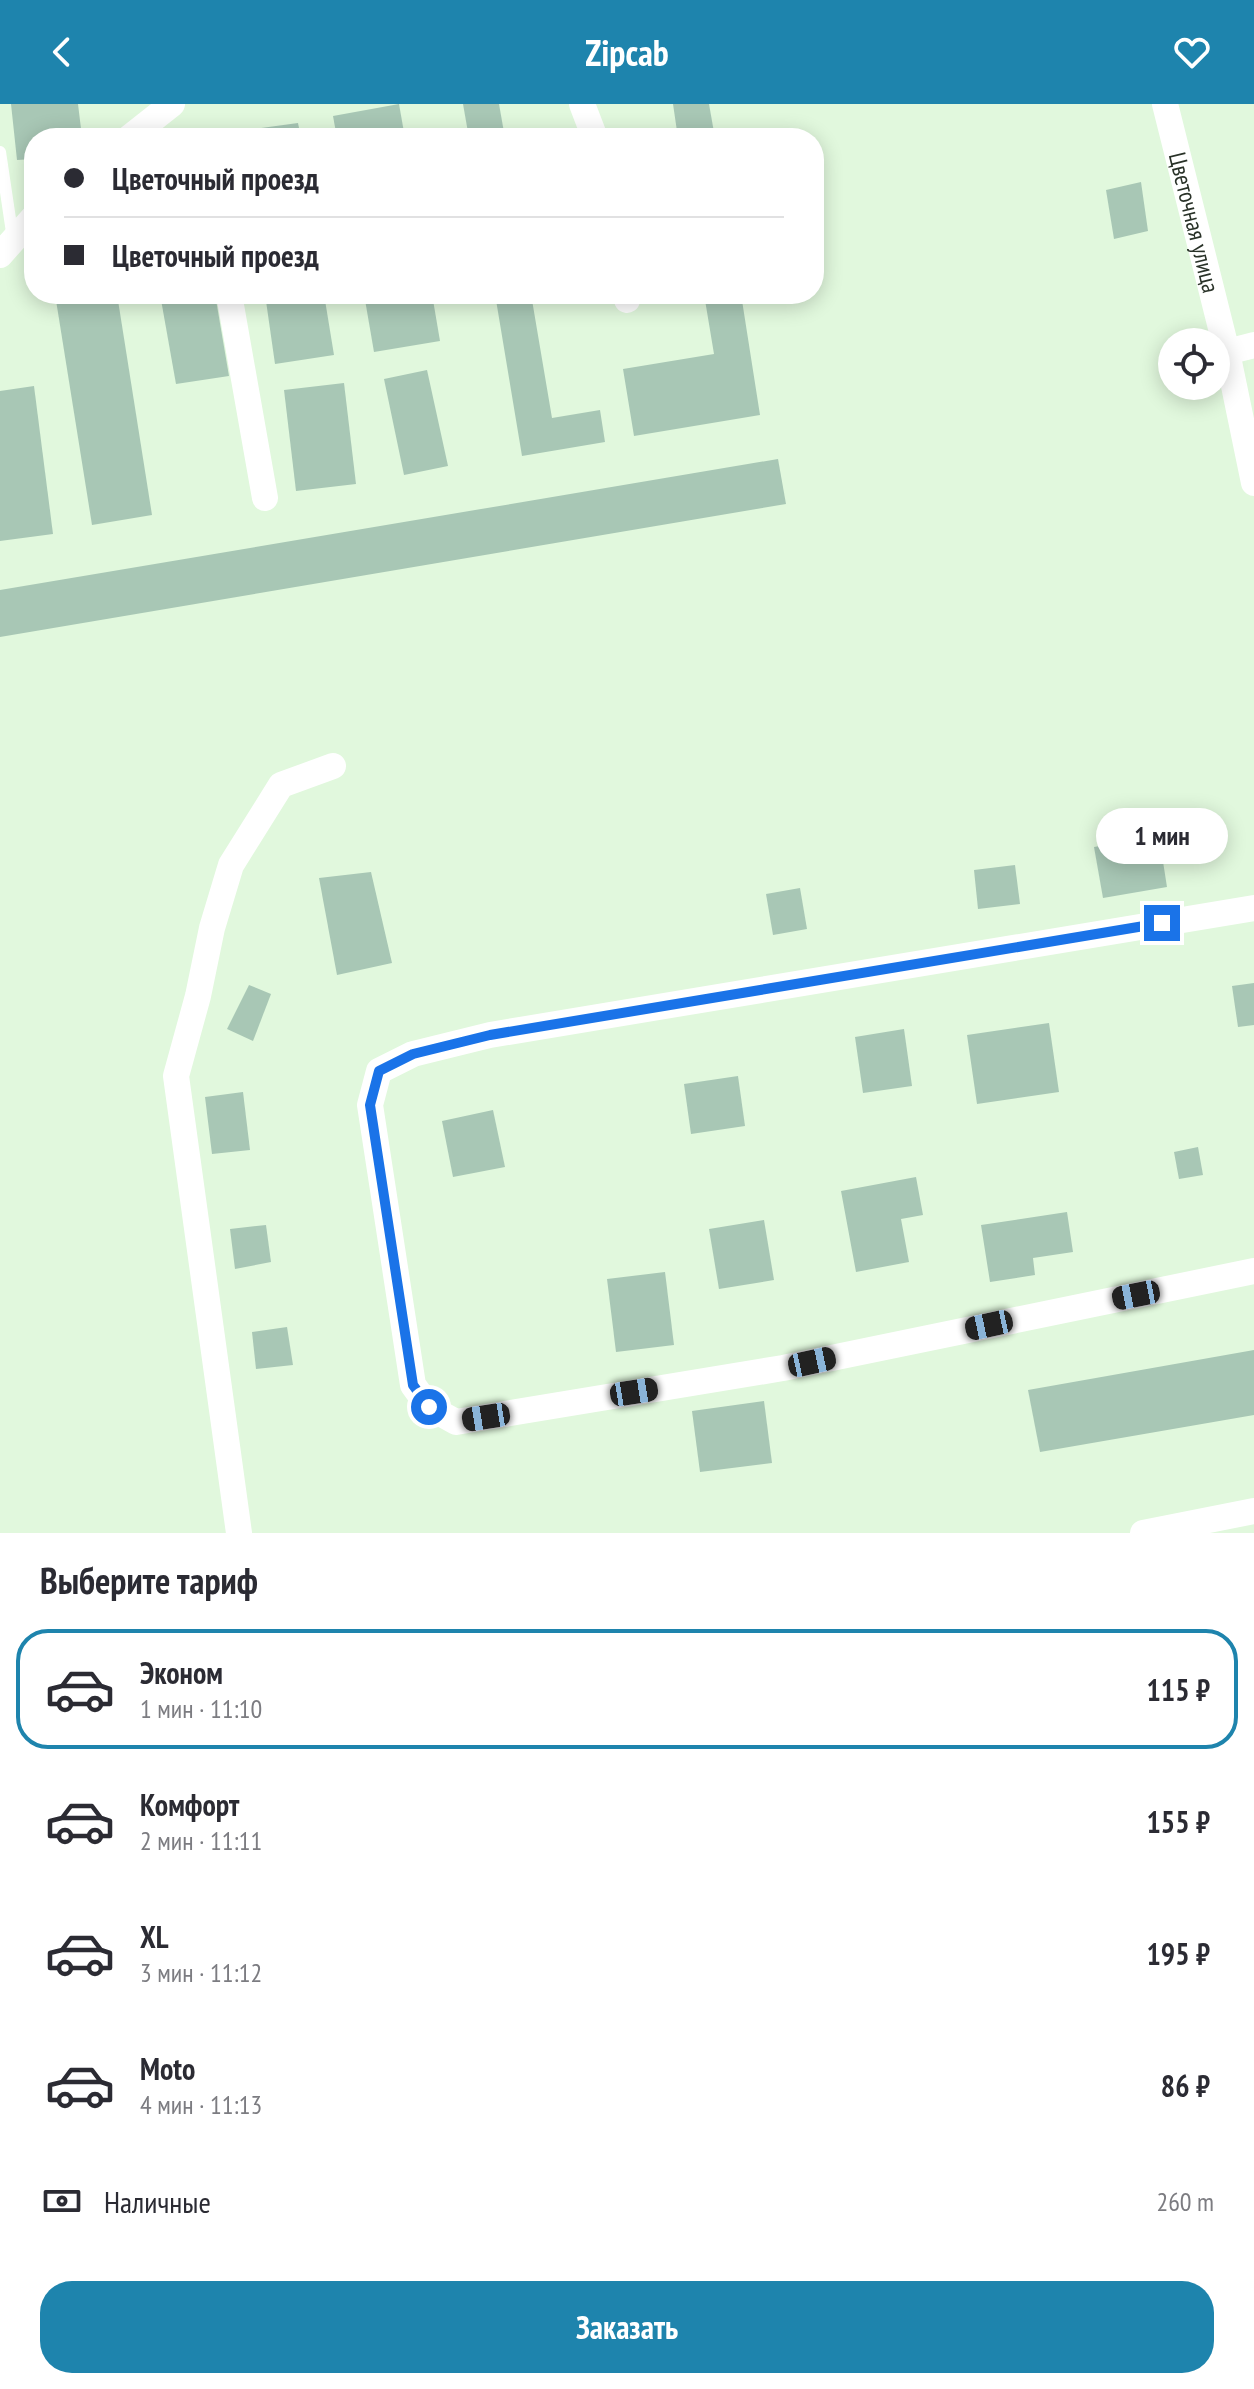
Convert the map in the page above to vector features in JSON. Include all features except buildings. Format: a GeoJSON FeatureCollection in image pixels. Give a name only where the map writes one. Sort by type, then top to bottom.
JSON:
{"type":"FeatureCollection","features":[{"type":"Feature","properties":{"kind":"street"},"geometry":{"type":"LineString","coordinates":[[150,128],[171,104]]}},
{"type":"Feature","properties":{"kind":"street"},"geometry":{"type":"LineString","coordinates":[[582,104],[591,128]]}},
{"type":"Feature","properties":{"kind":"street","name":"Цветочная улица"},"geometry":{"type":"LineString","coordinates":[[1165,104],[1221,328]]}},
{"type":"Feature","properties":{"kind":"street"},"geometry":{"type":"LineString","coordinates":[[7,247],[24,228]]}},
{"type":"Feature","properties":{"kind":"street"},"geometry":{"type":"LineString","coordinates":[[231,304],[265,498]]}},
{"type":"Feature","properties":{"kind":"street"},"geometry":{"type":"LineString","coordinates":[[1230,351],[1254,345]]}},
{"type":"Feature","properties":{"kind":"street","name":"Цветочная улица"},"geometry":{"type":"LineString","coordinates":[[1230,367],[1254,483]]}},
{"type":"Feature","properties":{"kind":"street"},"geometry":{"type":"LineString","coordinates":[[239,1533],[176,1076],[198,996],[212,928],[231,865],[281,785],[333,766]]}},
{"type":"Feature","properties":{"kind":"street"},"geometry":{"type":"LineString","coordinates":[[1254,908],[490,1035],[413,1054],[379,1071],[370,1105],[413,1385],[429,1407],[456,1422],[783,1368],[1254,1271]]}},
{"type":"Feature","properties":{"kind":"street"},"geometry":{"type":"LineString","coordinates":[[1143,1533],[1254,1511]]}},
{"type":"Feature","properties":{"kind":"lane"},"geometry":{"type":"LineString","coordinates":[[0,152],[7,247]]}},
{"type":"Feature","properties":{"kind":"route"},"geometry":{"type":"LineString","coordinates":[[429,1407],[413,1385],[370,1105],[379,1071],[413,1054],[490,1035],[1162,923]]}}]}
